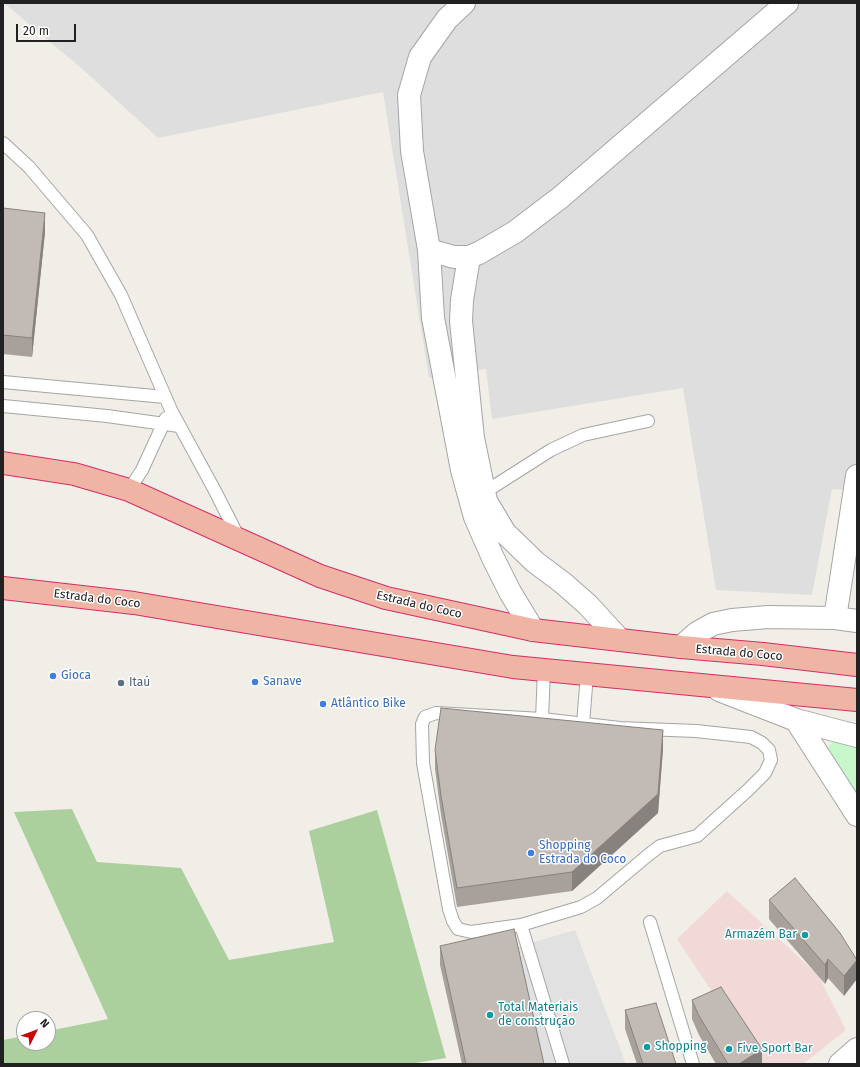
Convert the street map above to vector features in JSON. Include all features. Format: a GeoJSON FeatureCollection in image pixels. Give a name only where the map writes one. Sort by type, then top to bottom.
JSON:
{"type":"FeatureCollection","features":[{"type":"Feature","properties":{"kind":"highway","name":"Estrada do Coco"},"geometry":{"type":"LineString","coordinates":[[3,463],[74,474],[129,490],[239,538],[320,576],[386,598],[533,630],[681,648],[763,654],[857,665]]}},
{"type":"Feature","properties":{"kind":"highway","name":"Estrada do Coco"},"geometry":{"type":"LineString","coordinates":[[3,588],[134,603],[513,667],[857,700]]}},
{"type":"Feature","properties":{"kind":"street"},"geometry":{"type":"LineString","coordinates":[[459,400],[433,318],[429,250],[412,151],[409,95],[420,57],[447,19],[464,3]]}},
{"type":"Feature","properties":{"kind":"street"},"geometry":{"type":"LineString","coordinates":[[429,250],[454,257],[479,254],[514,232],[561,197],[788,3]]}},
{"type":"Feature","properties":{"kind":"street"},"geometry":{"type":"LineString","coordinates":[[469,256],[462,300],[461,321],[459,400],[462,470],[477,494],[486,501],[505,532],[535,562],[563,583],[588,605],[620,640]]}},
{"type":"Feature","properties":{"kind":"street"},"geometry":{"type":"LineString","coordinates":[[835,618],[848,585],[857,476]]}},
{"type":"Feature","properties":{"kind":"street"},"geometry":{"type":"LineString","coordinates":[[477,494],[475,517],[510,592],[533,630]]}},
{"type":"Feature","properties":{"kind":"street"},"geometry":{"type":"LineString","coordinates":[[681,648],[697,633],[713,624],[732,620],[768,617],[835,618],[857,621]]}},
{"type":"Feature","properties":{"kind":"street"},"geometry":{"type":"LineString","coordinates":[[709,685],[796,720],[857,736]]}},
{"type":"Feature","properties":{"kind":"street"},"geometry":{"type":"LineString","coordinates":[[796,720],[857,815]]}},
{"type":"Feature","properties":{"kind":"street"},"geometry":{"type":"LineString","coordinates":[[840,1064],[857,1049]]}},
{"type":"Feature","properties":{"kind":"lane"},"geometry":{"type":"LineString","coordinates":[[3,143],[29,167],[87,235],[121,295],[171,410],[239,538]]}},
{"type":"Feature","properties":{"kind":"lane"},"geometry":{"type":"LineString","coordinates":[[3,382],[165,397]]}},
{"type":"Feature","properties":{"kind":"lane"},"geometry":{"type":"LineString","coordinates":[[3,406],[107,416],[179,426]]}},
{"type":"Feature","properties":{"kind":"lane"},"geometry":{"type":"LineString","coordinates":[[129,490],[142,470],[162,424],[171,410]]}},
{"type":"Feature","properties":{"kind":"lane"},"geometry":{"type":"LineString","coordinates":[[477,494],[551,450],[583,435],[648,421]]}},
{"type":"Feature","properties":{"kind":"lane"},"geometry":{"type":"LineString","coordinates":[[542,719],[544,670]]}},
{"type":"Feature","properties":{"kind":"lane"},"geometry":{"type":"LineString","coordinates":[[583,724],[587,674]]}},
{"type":"Feature","properties":{"kind":"lane"},"geometry":{"type":"LineString","coordinates":[[436,713],[542,719],[583,724],[620,728],[696,731],[751,737],[762,743],[769,750],[771,760],[765,773],[697,836],[660,846],[597,898],[581,907],[521,925],[471,932],[458,929],[452,920],[449,909],[422,763],[422,724],[425,717],[436,713]]}},
{"type":"Feature","properties":{"kind":"lane"},"geometry":{"type":"LineString","coordinates":[[650,922],[692,1064]]}},
{"type":"Feature","properties":{"kind":"lane"},"geometry":{"type":"LineString","coordinates":[[521,925],[563,1064]]}},
{"type":"Feature","properties":{"kind":"shaded area"},"geometry":{"type":"Polygon","coordinates":[[[4,3],[857,3],[857,491],[832,489],[812,595],[716,590],[683,388],[492,419],[486,369],[429,378],[383,92],[158,138],[80,67],[4,3]]]}},
{"type":"Feature","properties":{"kind":"shaded area"},"geometry":{"type":"Polygon","coordinates":[[[727,891],[818,975],[846,1030],[803,1064],[760,1064],[677,939],[727,891]]]}},
{"type":"Feature","properties":{"kind":"shaded area"},"geometry":{"type":"Polygon","coordinates":[[[575,930],[626,1064],[542,1064],[514,948],[575,930]]]}},
{"type":"Feature","properties":{"kind":"green space"},"geometry":{"type":"Polygon","coordinates":[[[834,740],[857,745],[857,803],[825,752],[834,740]]]}},
{"type":"Feature","properties":{"kind":"green space"},"geometry":{"type":"Polygon","coordinates":[[[72,809],[97,862],[181,868],[229,960],[334,942],[309,831],[377,810],[446,1058],[409,1064],[3,1064],[3,1040],[16,1038],[16,1051],[56,1051],[56,1029],[108,1019],[14,812],[72,809]]]}},
{"type":"Feature","properties":{"kind":"building"},"geometry":{"type":"Polygon","coordinates":[[[3,208],[45,213],[32,338],[3,335],[3,208]]]}},
{"type":"Feature","properties":{"kind":"building","name":"Shopping Estrada do Coco"},"geometry":{"type":"Polygon","coordinates":[[[441,708],[663,730],[658,794],[572,872],[457,888],[441,796],[435,750],[441,708]]]}},
{"type":"Feature","properties":{"kind":"building"},"geometry":{"type":"Polygon","coordinates":[[[795,878],[840,933],[857,960],[844,976],[828,959],[825,965],[769,900],[795,878]]]}},
{"type":"Feature","properties":{"kind":"building","name":"Total Materiais de construção"},"geometry":{"type":"Polygon","coordinates":[[[514,929],[544,1064],[466,1064],[440,946],[514,929]]]}},
{"type":"Feature","properties":{"kind":"building"},"geometry":{"type":"Polygon","coordinates":[[[721,987],[762,1049],[739,1064],[728,1064],[699,1016],[692,1000],[721,987]]]}},
{"type":"Feature","properties":{"kind":"building"},"geometry":{"type":"Polygon","coordinates":[[[656,1003],[676,1064],[643,1064],[625,1010],[656,1003]]]}},
{"type":"Feature","properties":{"kind":"place","name":"Gioca"},"geometry":{"type":"Point","coordinates":[53,676]}},
{"type":"Feature","properties":{"kind":"place","name":"Sanave"},"geometry":{"type":"Point","coordinates":[255,682]}},
{"type":"Feature","properties":{"kind":"place","name":"Itaú"},"geometry":{"type":"Point","coordinates":[121,683]}},
{"type":"Feature","properties":{"kind":"place","name":"Atlântico Bike"},"geometry":{"type":"Point","coordinates":[323,704]}},
{"type":"Feature","properties":{"kind":"place","name":"Shopping Estrada do Coco"},"geometry":{"type":"Point","coordinates":[531,853]}},
{"type":"Feature","properties":{"kind":"place","name":"Armazém Bar"},"geometry":{"type":"Point","coordinates":[805,935]}},
{"type":"Feature","properties":{"kind":"place","name":"Total Materiais de construção"},"geometry":{"type":"Point","coordinates":[490,1015]}},
{"type":"Feature","properties":{"kind":"place","name":"Shopping"},"geometry":{"type":"Point","coordinates":[647,1047]}},
{"type":"Feature","properties":{"kind":"place","name":"Five Sport Bar"},"geometry":{"type":"Point","coordinates":[729,1049]}}]}
